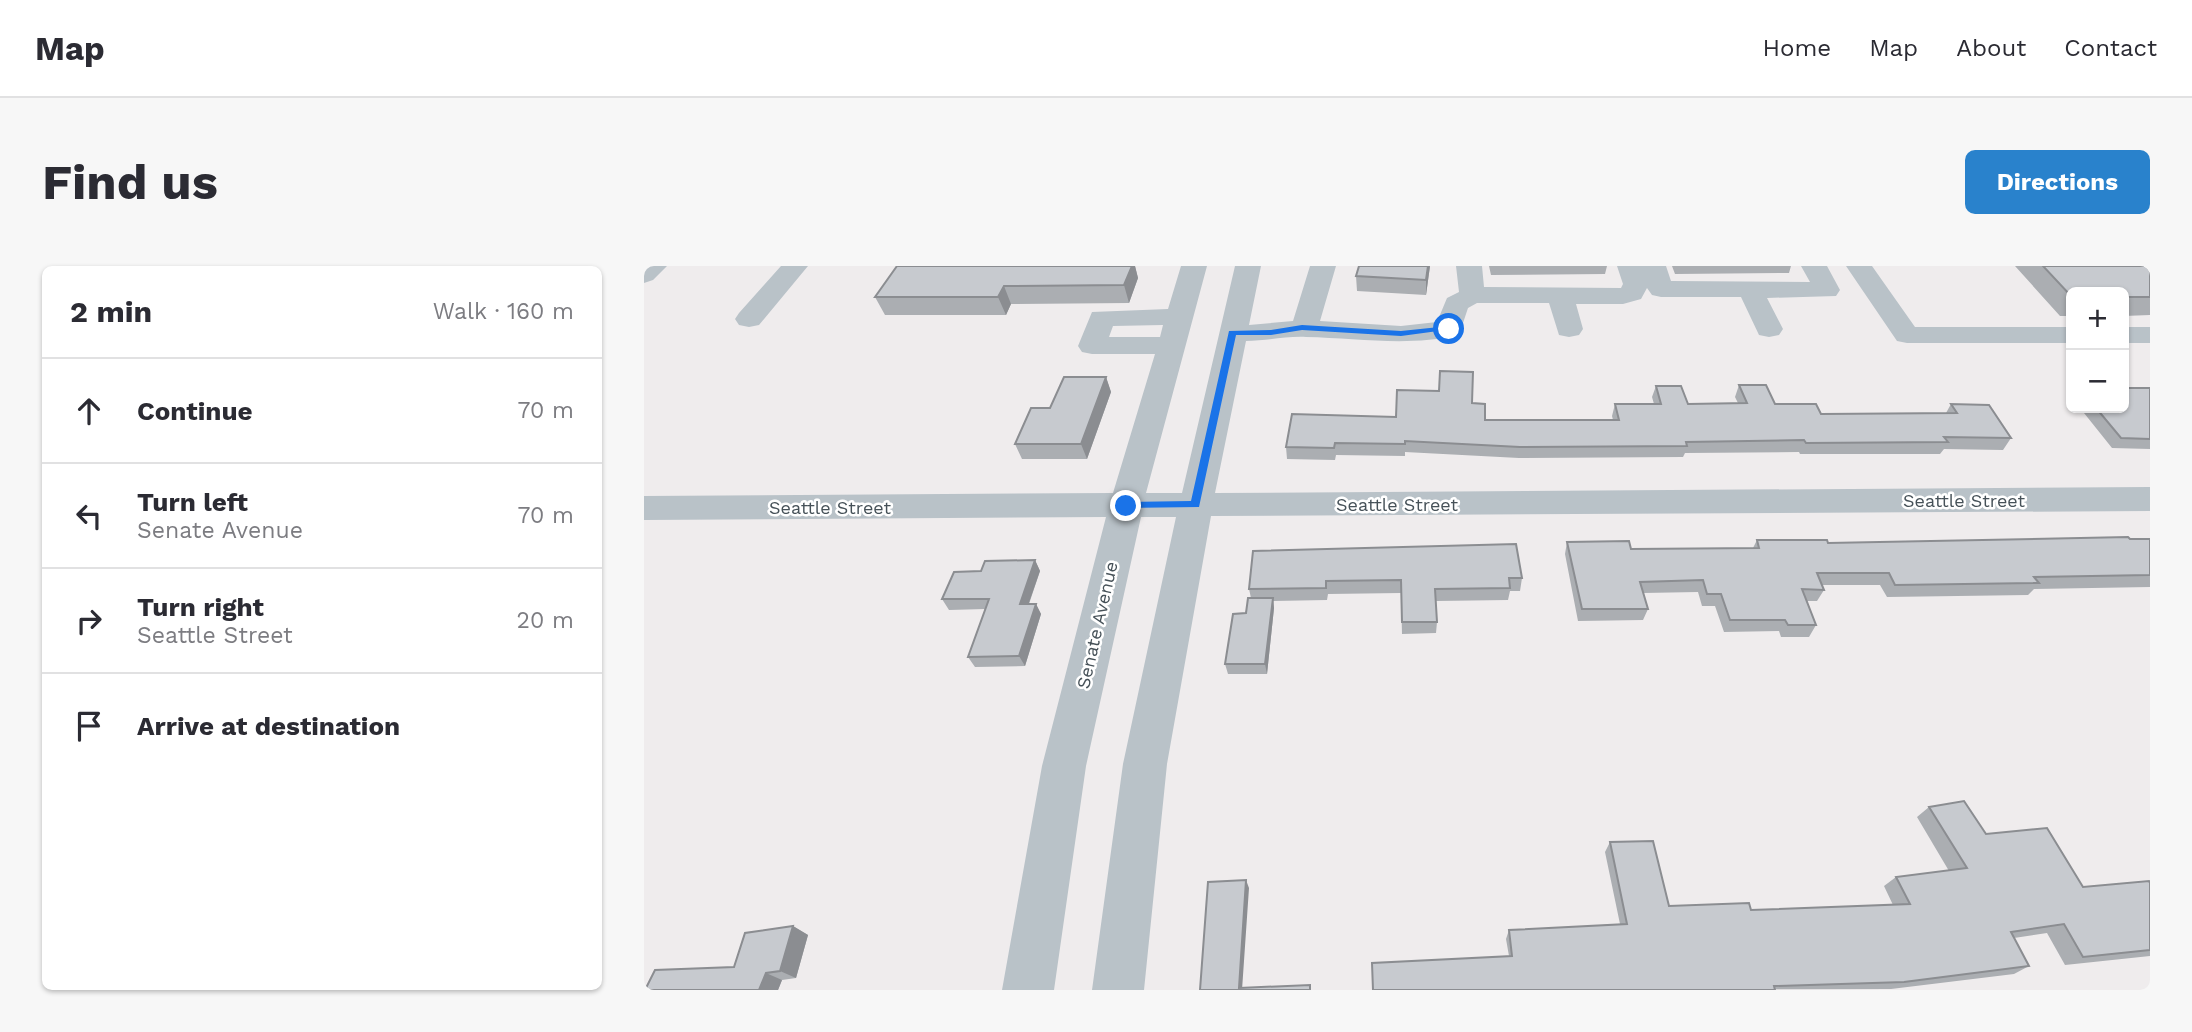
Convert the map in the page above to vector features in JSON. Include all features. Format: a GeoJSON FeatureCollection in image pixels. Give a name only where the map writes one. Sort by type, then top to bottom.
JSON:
{"type":"FeatureCollection","features":[{"type":"Feature","properties":{"kind":"street"},"geometry":{"type":"LineString","coordinates":[[644,275],[653,266]]}},
{"type":"Feature","properties":{"kind":"street"},"geometry":{"type":"LineString","coordinates":[[749,319],[795,266]]}},
{"type":"Feature","properties":{"kind":"street","name":"Senate Avenue"},"geometry":{"type":"LineString","coordinates":[[1028,990],[1064,766],[1126,506],[1194,266]]}},
{"type":"Feature","properties":{"kind":"street"},"geometry":{"type":"LineString","coordinates":[[1118,990],[1145,764],[1195,505],[1248,266]]}},
{"type":"Feature","properties":{"kind":"street"},"geometry":{"type":"LineString","coordinates":[[1302,328],[1309,317],[1323,266]]}},
{"type":"Feature","properties":{"kind":"street"},"geometry":{"type":"LineString","coordinates":[[1469,266],[1472,295]]}},
{"type":"Feature","properties":{"kind":"street"},"geometry":{"type":"LineString","coordinates":[[1232,333],[1271,333],[1302,328],[1401,334],[1449,329],[1456,304],[1472,295],[1561,297],[1623,296],[1632,293],[1636,284],[1630,266]]}},
{"type":"Feature","properties":{"kind":"street"},"geometry":{"type":"LineString","coordinates":[[1653,266],[1661,289],[1827,290],[1814,266]]}},
{"type":"Feature","properties":{"kind":"street"},"geometry":{"type":"LineString","coordinates":[[1859,266],[1907,335],[2066,335]]}},
{"type":"Feature","properties":{"kind":"street"},"geometry":{"type":"LineString","coordinates":[[1750,289],[1769,330]]}},
{"type":"Feature","properties":{"kind":"street"},"geometry":{"type":"LineString","coordinates":[[1561,297],[1569,330]]}},
{"type":"Feature","properties":{"kind":"street"},"geometry":{"type":"LineString","coordinates":[[2129,335],[2150,335]]}},
{"type":"Feature","properties":{"kind":"street","name":"Seattle Street"},"geometry":{"type":"LineString","coordinates":[[644,508],[2150,499]]}},
{"type":"Feature","properties":{"kind":"building"},"geometry":{"type":"Polygon","coordinates":[[[897,266],[1132,266],[1124,285],[1004,286],[998,297],[875,297],[897,266]]]}},
{"type":"Feature","properties":{"kind":"building"},"geometry":{"type":"Polygon","coordinates":[[[1359,266],[1428,266],[1426,280],[1356,276],[1359,266]]]}},
{"type":"Feature","properties":{"kind":"building"},"geometry":{"type":"Polygon","coordinates":[[[2043,266],[2150,266],[2150,297],[2129,297],[2129,287],[2066,287],[2066,291],[2043,266]]]}},
{"type":"Feature","properties":{"kind":"building"},"geometry":{"type":"Polygon","coordinates":[[[1440,371],[1473,372],[1472,403],[1485,404],[1485,420],[1619,420],[1615,404],[1661,404],[1656,386],[1681,386],[1688,404],[1747,403],[1739,385],[1766,385],[1775,404],[1816,404],[1821,414],[1957,413],[1951,404],[1989,405],[2011,438],[1944,437],[1948,442],[1806,443],[1804,440],[1686,442],[1687,446],[1520,447],[1405,441],[1405,444],[1335,443],[1334,448],[1286,447],[1292,414],[1396,417],[1397,390],[1439,391],[1440,371]]]}},
{"type":"Feature","properties":{"kind":"building"},"geometry":{"type":"Polygon","coordinates":[[[1064,377],[1106,377],[1081,444],[1015,444],[1031,408],[1050,408],[1064,377]]]}},
{"type":"Feature","properties":{"kind":"building"},"geometry":{"type":"Polygon","coordinates":[[[2129,388],[2150,388],[2150,439],[2121,438],[2100,413],[2129,413],[2129,388]]]}},
{"type":"Feature","properties":{"kind":"building"},"geometry":{"type":"Polygon","coordinates":[[[2128,537],[2150,539],[2150,575],[2034,577],[2039,583],[1895,585],[1889,573],[1817,573],[1824,590],[1802,589],[1816,625],[1788,625],[1785,620],[1730,620],[1721,594],[1707,594],[1703,580],[1640,582],[1648,609],[1582,609],[1567,542],[1629,541],[1631,549],[1759,548],[1757,540],[1827,540],[1828,543],[2128,537]]]}},
{"type":"Feature","properties":{"kind":"building"},"geometry":{"type":"Polygon","coordinates":[[[1516,544],[1522,578],[1509,578],[1510,588],[1435,589],[1437,622],[1402,622],[1401,580],[1326,581],[1326,588],[1249,589],[1253,551],[1516,544]]]}},
{"type":"Feature","properties":{"kind":"building"},"geometry":{"type":"Polygon","coordinates":[[[1035,560],[1020,604],[1036,604],[1019,656],[968,657],[989,599],[942,599],[954,572],[981,571],[985,561],[1035,560]]]}},
{"type":"Feature","properties":{"kind":"building"},"geometry":{"type":"Polygon","coordinates":[[[1248,598],[1273,598],[1265,664],[1225,664],[1233,614],[1246,613],[1248,598]]]}},
{"type":"Feature","properties":{"kind":"building"},"geometry":{"type":"Polygon","coordinates":[[[1964,801],[1986,834],[2047,828],[2083,887],[2149,881],[2150,950],[2083,957],[2064,924],[2011,932],[2029,966],[1904,982],[1774,986],[1775,990],[1373,990],[1372,963],[1512,956],[1509,930],[1627,924],[1610,842],[1653,841],[1669,906],[1749,903],[1751,910],[1910,904],[1896,877],[1967,868],[1929,807],[1964,801]]]}},
{"type":"Feature","properties":{"kind":"building"},"geometry":{"type":"Polygon","coordinates":[[[1246,880],[1239,988],[1310,985],[1310,990],[1200,990],[1208,882],[1246,880]]]}},
{"type":"Feature","properties":{"kind":"building"},"geometry":{"type":"Polygon","coordinates":[[[793,926],[780,971],[766,973],[759,990],[645,990],[655,970],[734,967],[745,933],[793,926]]]}},
{"type":"Feature","properties":{"kind":"route"},"geometry":{"type":"LineString","coordinates":[[1126,506],[1195,505],[1232,333],[1271,333],[1302,328],[1401,334],[1449,329]]}}]}
